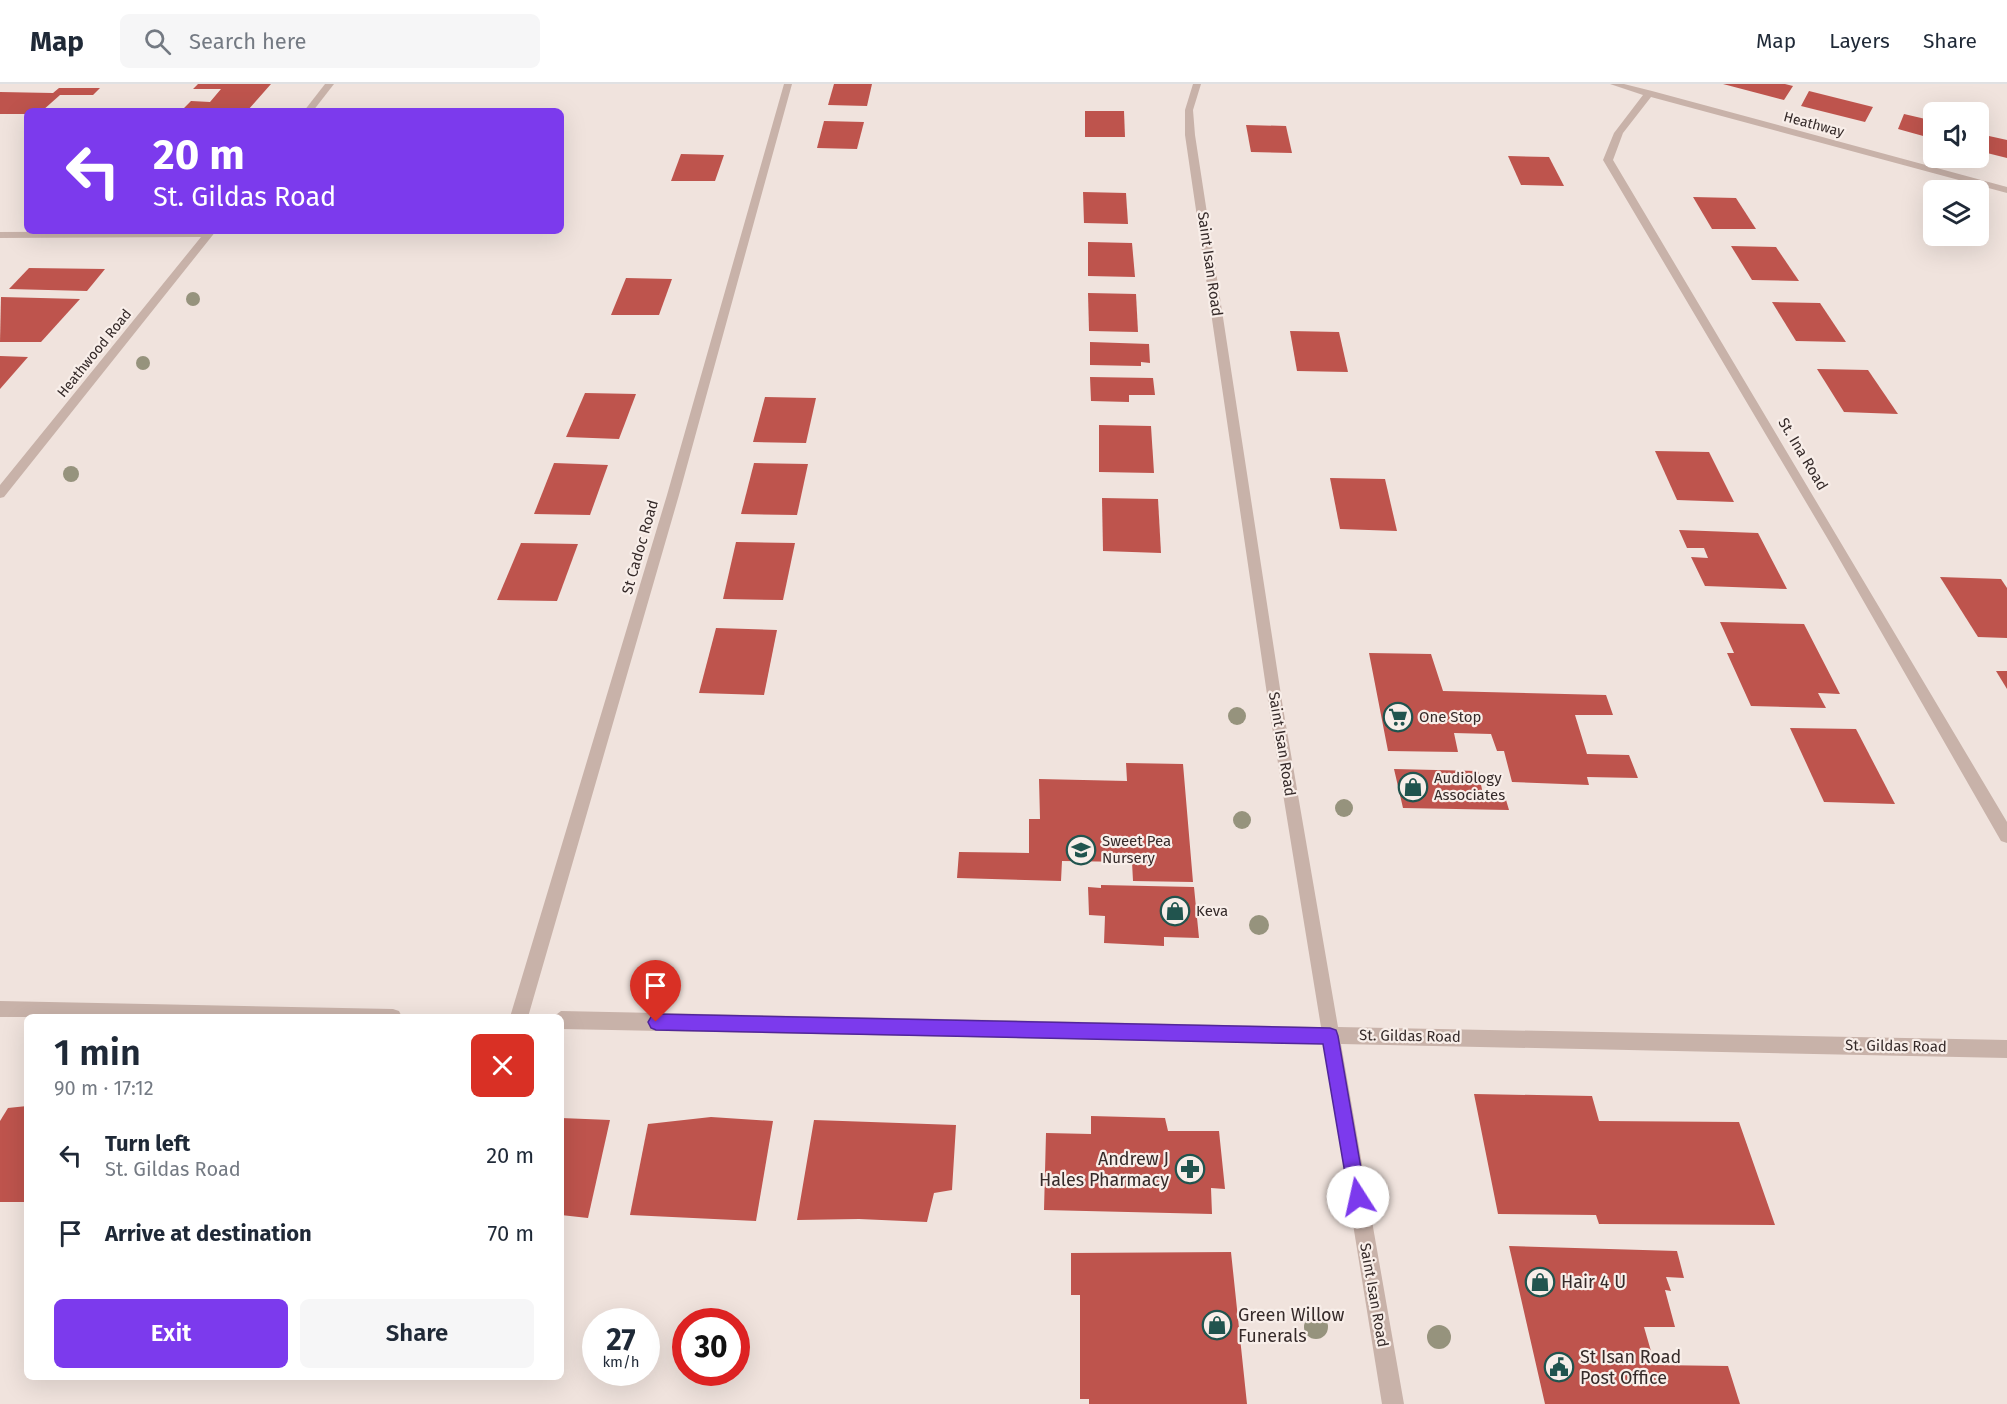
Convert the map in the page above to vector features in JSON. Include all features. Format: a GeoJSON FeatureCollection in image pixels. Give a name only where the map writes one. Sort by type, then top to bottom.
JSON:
{"type":"FeatureCollection","features":[{"type":"Feature","properties":{"kind":"street"},"geometry":{"type":"LineString","coordinates":[[310,108],[330,84]]}},
{"type":"Feature","properties":{"kind":"street","name":"St Cadoc Road"},"geometry":{"type":"LineString","coordinates":[[520,1014],[676,484],[788,84]]}},
{"type":"Feature","properties":{"kind":"street","name":"Saint Isan Road"},"geometry":{"type":"LineString","coordinates":[[1197,84],[1189,110],[1190,135],[1276,708],[1392,1404]]}},
{"type":"Feature","properties":{"kind":"street","name":"Heathway"},"geometry":{"type":"LineString","coordinates":[[1614,84],[2007,190]]}},
{"type":"Feature","properties":{"kind":"street","name":"St. Ina Road"},"geometry":{"type":"LineString","coordinates":[[1649,93],[1614,141],[1608,151],[1608,160],[1834,539],[2007,836]]}},
{"type":"Feature","properties":{"kind":"street"},"geometry":{"type":"LineString","coordinates":[[0,235],[105,234]]}},
{"type":"Feature","properties":{"kind":"street","name":"Heathwood Road"},"geometry":{"type":"LineString","coordinates":[[0,494],[209,234]]}},
{"type":"Feature","properties":{"kind":"street"},"geometry":{"type":"LineString","coordinates":[[0,1009],[246,1014]]}},
{"type":"Feature","properties":{"kind":"street","name":"St. Gildas Road"},"geometry":{"type":"LineString","coordinates":[[564,1020],[2007,1049]]}},
{"type":"Feature","properties":{"kind":"building"},"geometry":{"type":"Polygon","coordinates":[[[198,84],[271,84],[250,108],[184,108],[191,101],[210,102],[221,89],[193,89],[198,84]]]}},
{"type":"Feature","properties":{"kind":"building"},"geometry":{"type":"Polygon","coordinates":[[[834,84],[872,84],[867,106],[828,105],[834,84]]]}},
{"type":"Feature","properties":{"kind":"building"},"geometry":{"type":"Polygon","coordinates":[[[1723,84],[1785,84],[1793,86],[1784,100],[1723,84]]]}},
{"type":"Feature","properties":{"kind":"building"},"geometry":{"type":"Polygon","coordinates":[[[59,88],[100,88],[93,95],[60,95],[45,108],[24,108],[24,114],[0,114],[0,92],[53,93],[59,88]]]}},
{"type":"Feature","properties":{"kind":"building"},"geometry":{"type":"Polygon","coordinates":[[[1809,91],[1873,107],[1865,122],[1801,106],[1809,91]]]}},
{"type":"Feature","properties":{"kind":"building"},"geometry":{"type":"Polygon","coordinates":[[[1085,111],[1124,111],[1125,137],[1085,137],[1085,111]]]}},
{"type":"Feature","properties":{"kind":"building"},"geometry":{"type":"Polygon","coordinates":[[[1904,114],[1923,118],[1923,136],[1898,129],[1904,114]]]}},
{"type":"Feature","properties":{"kind":"building"},"geometry":{"type":"Polygon","coordinates":[[[824,121],[864,122],[857,149],[817,148],[824,121]]]}},
{"type":"Feature","properties":{"kind":"building"},"geometry":{"type":"Polygon","coordinates":[[[1246,125],[1286,126],[1292,153],[1251,152],[1246,125]]]}},
{"type":"Feature","properties":{"kind":"building"},"geometry":{"type":"Polygon","coordinates":[[[1989,136],[2007,140],[2007,158],[1989,154],[1989,136]]]}},
{"type":"Feature","properties":{"kind":"building"},"geometry":{"type":"Polygon","coordinates":[[[681,154],[724,155],[715,181],[671,181],[681,154]]]}},
{"type":"Feature","properties":{"kind":"building"},"geometry":{"type":"Polygon","coordinates":[[[1508,156],[1549,157],[1564,186],[1521,185],[1508,156]]]}},
{"type":"Feature","properties":{"kind":"building"},"geometry":{"type":"Polygon","coordinates":[[[1083,192],[1126,193],[1128,224],[1084,223],[1083,192]]]}},
{"type":"Feature","properties":{"kind":"building"},"geometry":{"type":"Polygon","coordinates":[[[1693,197],[1736,198],[1756,229],[1712,229],[1693,197]]]}},
{"type":"Feature","properties":{"kind":"building"},"geometry":{"type":"Polygon","coordinates":[[[1088,242],[1132,243],[1135,277],[1088,276],[1088,242]]]}},
{"type":"Feature","properties":{"kind":"building"},"geometry":{"type":"Polygon","coordinates":[[[1731,246],[1776,247],[1799,281],[1752,280],[1731,246]]]}},
{"type":"Feature","properties":{"kind":"building"},"geometry":{"type":"Polygon","coordinates":[[[29,268],[105,269],[87,291],[9,289],[29,268]]]}},
{"type":"Feature","properties":{"kind":"building"},"geometry":{"type":"Polygon","coordinates":[[[626,278],[672,279],[659,315],[611,315],[626,278]]]}},
{"type":"Feature","properties":{"kind":"building"},"geometry":{"type":"Polygon","coordinates":[[[1088,293],[1136,294],[1138,332],[1089,331],[1088,293]]]}},
{"type":"Feature","properties":{"kind":"building"},"geometry":{"type":"Polygon","coordinates":[[[1,297],[80,299],[41,342],[0,342],[1,297]]]}},
{"type":"Feature","properties":{"kind":"building"},"geometry":{"type":"Polygon","coordinates":[[[1772,302],[1820,303],[1846,342],[1796,341],[1772,302]]]}},
{"type":"Feature","properties":{"kind":"building"},"geometry":{"type":"Polygon","coordinates":[[[1290,331],[1339,332],[1348,372],[1297,371],[1290,331]]]}},
{"type":"Feature","properties":{"kind":"building"},"geometry":{"type":"Polygon","coordinates":[[[1090,342],[1149,344],[1150,363],[1141,362],[1141,366],[1090,365],[1090,342]]]}},
{"type":"Feature","properties":{"kind":"building"},"geometry":{"type":"Polygon","coordinates":[[[0,356],[28,357],[0,389],[0,356]]]}},
{"type":"Feature","properties":{"kind":"building"},"geometry":{"type":"Polygon","coordinates":[[[1817,369],[1868,370],[1898,414],[1844,412],[1817,369]]]}},
{"type":"Feature","properties":{"kind":"building"},"geometry":{"type":"Polygon","coordinates":[[[1090,377],[1153,378],[1155,395],[1129,395],[1129,402],[1091,401],[1090,377]]]}},
{"type":"Feature","properties":{"kind":"building"},"geometry":{"type":"Polygon","coordinates":[[[585,393],[636,394],[619,439],[566,437],[585,393]]]}},
{"type":"Feature","properties":{"kind":"building"},"geometry":{"type":"Polygon","coordinates":[[[765,397],[816,398],[806,443],[753,442],[765,397]]]}},
{"type":"Feature","properties":{"kind":"building"},"geometry":{"type":"Polygon","coordinates":[[[1099,425],[1151,426],[1154,473],[1099,472],[1099,425]]]}},
{"type":"Feature","properties":{"kind":"building"},"geometry":{"type":"Polygon","coordinates":[[[1655,451],[1709,452],[1734,502],[1677,500],[1655,451]]]}},
{"type":"Feature","properties":{"kind":"building"},"geometry":{"type":"Polygon","coordinates":[[[554,463],[608,465],[590,515],[534,514],[554,463]]]}},
{"type":"Feature","properties":{"kind":"building"},"geometry":{"type":"Polygon","coordinates":[[[754,463],[808,464],[797,515],[741,514],[754,463]]]}},
{"type":"Feature","properties":{"kind":"building"},"geometry":{"type":"Polygon","coordinates":[[[1330,478],[1385,479],[1397,531],[1340,529],[1330,478]]]}},
{"type":"Feature","properties":{"kind":"building"},"geometry":{"type":"Polygon","coordinates":[[[1102,498],[1158,499],[1161,553],[1103,551],[1102,498]]]}},
{"type":"Feature","properties":{"kind":"building"},"geometry":{"type":"Polygon","coordinates":[[[1679,530],[1758,533],[1787,589],[1705,586],[1691,557],[1708,558],[1704,548],[1687,548],[1679,530]]]}},
{"type":"Feature","properties":{"kind":"building"},"geometry":{"type":"Polygon","coordinates":[[[736,542],[795,543],[783,600],[723,599],[736,542]]]}},
{"type":"Feature","properties":{"kind":"building"},"geometry":{"type":"Polygon","coordinates":[[[521,543],[578,544],[557,601],[497,600],[521,543]]]}},
{"type":"Feature","properties":{"kind":"building"},"geometry":{"type":"Polygon","coordinates":[[[1940,577],[2001,579],[2007,588],[2007,638],[1978,637],[1940,577]]]}},
{"type":"Feature","properties":{"kind":"building"},"geometry":{"type":"Polygon","coordinates":[[[1720,622],[1804,624],[1840,694],[1818,693],[1826,708],[1751,706],[1727,653],[1734,653],[1720,622]]]}},
{"type":"Feature","properties":{"kind":"building"},"geometry":{"type":"Polygon","coordinates":[[[716,628],[777,630],[764,695],[699,693],[716,628]]]}},
{"type":"Feature","properties":{"kind":"building"},"geometry":{"type":"Polygon","coordinates":[[[1369,653],[1431,654],[1443,691],[1606,695],[1613,715],[1575,715],[1587,754],[1629,755],[1638,778],[1587,777],[1589,785],[1512,782],[1504,751],[1497,751],[1491,734],[1454,733],[1458,752],[1388,751],[1369,653]]]}},
{"type":"Feature","properties":{"kind":"building"},"geometry":{"type":"Polygon","coordinates":[[[1996,671],[2007,671],[2007,689],[1996,671]]]}},
{"type":"Feature","properties":{"kind":"building"},"geometry":{"type":"Polygon","coordinates":[[[1790,728],[1856,729],[1895,804],[1824,802],[1790,728]]]}},
{"type":"Feature","properties":{"kind":"building"},"geometry":{"type":"Polygon","coordinates":[[[1126,763],[1183,764],[1193,882],[1133,881],[1132,862],[1062,861],[1061,881],[957,878],[959,852],[1029,853],[1029,819],[1040,819],[1039,779],[1127,781],[1126,763]]]}},
{"type":"Feature","properties":{"kind":"building"},"geometry":{"type":"Polygon","coordinates":[[[1394,769],[1478,771],[1483,794],[1504,793],[1509,810],[1403,808],[1394,769]]]}},
{"type":"Feature","properties":{"kind":"building"},"geometry":{"type":"Polygon","coordinates":[[[1101,885],[1194,887],[1199,938],[1164,937],[1164,946],[1104,943],[1105,916],[1089,915],[1088,887],[1101,888],[1101,885]]]}},
{"type":"Feature","properties":{"kind":"building"},"geometry":{"type":"Polygon","coordinates":[[[1474,1094],[1592,1096],[1599,1121],[1739,1122],[1775,1225],[1599,1224],[1596,1215],[1498,1214],[1474,1094]]]}},
{"type":"Feature","properties":{"kind":"building"},"geometry":{"type":"Polygon","coordinates":[[[24,1106],[24,1202],[0,1202],[0,1121],[8,1108],[24,1106]]]}},
{"type":"Feature","properties":{"kind":"building"},"geometry":{"type":"Polygon","coordinates":[[[1091,1116],[1165,1118],[1168,1131],[1219,1131],[1225,1189],[1211,1188],[1212,1214],[1044,1210],[1046,1133],[1091,1134],[1091,1116]]]}},
{"type":"Feature","properties":{"kind":"building"},"geometry":{"type":"Polygon","coordinates":[[[711,1117],[773,1121],[756,1221],[630,1215],[648,1124],[711,1117]]]}},
{"type":"Feature","properties":{"kind":"building"},"geometry":{"type":"Polygon","coordinates":[[[564,1118],[610,1120],[588,1218],[564,1215],[564,1118]]]}},
{"type":"Feature","properties":{"kind":"building"},"geometry":{"type":"Polygon","coordinates":[[[814,1120],[956,1125],[952,1190],[934,1193],[927,1222],[859,1219],[797,1220],[814,1120]]]}},
{"type":"Feature","properties":{"kind":"building"},"geometry":{"type":"Polygon","coordinates":[[[1509,1246],[1677,1251],[1684,1278],[1666,1277],[1671,1291],[1665,1290],[1675,1327],[1644,1327],[1655,1365],[1728,1366],[1740,1404],[1545,1404],[1509,1246]]]}},
{"type":"Feature","properties":{"kind":"building"},"geometry":{"type":"Polygon","coordinates":[[[1231,1252],[1247,1404],[1089,1404],[1089,1399],[1080,1399],[1080,1295],[1071,1295],[1071,1253],[1231,1252]]]}},
{"type":"Feature","properties":{"kind":"place","name":"One Stop"},"geometry":{"type":"Point","coordinates":[1398,717]}},
{"type":"Feature","properties":{"kind":"place","name":"Audiology Associates"},"geometry":{"type":"Point","coordinates":[1413,787]}},
{"type":"Feature","properties":{"kind":"place","name":"Sweet Pea Nursery"},"geometry":{"type":"Point","coordinates":[1081,850]}},
{"type":"Feature","properties":{"kind":"place","name":"Keva"},"geometry":{"type":"Point","coordinates":[1175,911]}},
{"type":"Feature","properties":{"kind":"place","name":"Andrew J Hales Pharmacy"},"geometry":{"type":"Point","coordinates":[1190,1169]}},
{"type":"Feature","properties":{"kind":"place","name":"Hair 4 U"},"geometry":{"type":"Point","coordinates":[1540,1282]}},
{"type":"Feature","properties":{"kind":"place","name":"Green Willow Funerals"},"geometry":{"type":"Point","coordinates":[1217,1325]}},
{"type":"Feature","properties":{"kind":"place","name":"St Isan Road Post Office"},"geometry":{"type":"Point","coordinates":[1559,1367]}},
{"type":"Feature","properties":{"kind":"route"},"geometry":{"type":"LineString","coordinates":[[656,1022],[1330,1036],[1358,1197]]}}]}
